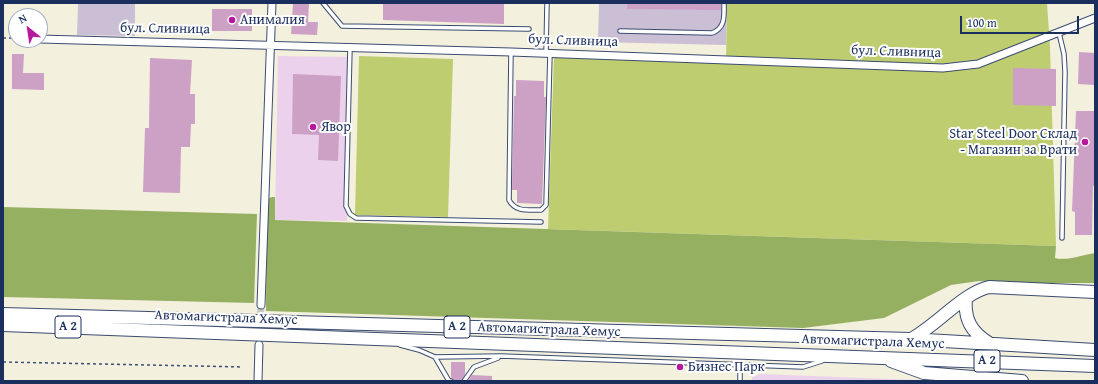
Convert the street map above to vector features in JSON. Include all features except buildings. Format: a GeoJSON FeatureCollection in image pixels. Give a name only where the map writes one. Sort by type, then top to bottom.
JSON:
{"type":"FeatureCollection","features":[{"type":"Feature","properties":{"kind":"highway"},"geometry":{"type":"LineString","coordinates":[[910,339],[934,324],[966,298],[981,289],[989,287],[1095,292]]}},
{"type":"Feature","properties":{"kind":"highway"},"geometry":{"type":"LineString","coordinates":[[966,298],[966,316],[970,327],[989,343]]}},
{"type":"Feature","properties":{"kind":"highway","name":"Автомагистрала Хемус"},"geometry":{"type":"LineString","coordinates":[[3,314],[910,339],[1095,350]]}},
{"type":"Feature","properties":{"kind":"highway","name":"Автомагистрала Хемус"},"geometry":{"type":"LineString","coordinates":[[3,324],[378,340],[838,355],[1095,366]]}},
{"type":"Feature","properties":{"kind":"highway"},"geometry":{"type":"LineString","coordinates":[[879,357],[924,373],[1022,381]]}},
{"type":"Feature","properties":{"kind":"street"},"geometry":{"type":"LineString","coordinates":[[261,305],[272,3]]}},
{"type":"Feature","properties":{"kind":"street","name":"бул. Сливница"},"geometry":{"type":"LineString","coordinates":[[48,39],[548,53],[943,68],[978,64],[1095,18]]}},
{"type":"Feature","properties":{"kind":"street"},"geometry":{"type":"LineString","coordinates":[[258,381],[259,345]]}},
{"type":"Feature","properties":{"kind":"lane"},"geometry":{"type":"LineString","coordinates":[[323,3],[342,26],[529,29]]}},
{"type":"Feature","properties":{"kind":"lane"},"geometry":{"type":"LineString","coordinates":[[511,52],[509,200],[511,204],[518,209],[540,210],[546,205],[548,53],[547,3]]}},
{"type":"Feature","properties":{"kind":"lane"},"geometry":{"type":"LineString","coordinates":[[620,31],[712,33],[717,31],[723,25],[724,3]]}},
{"type":"Feature","properties":{"kind":"lane"},"geometry":{"type":"LineString","coordinates":[[1059,33],[1064,54],[1065,72],[1062,238]]}},
{"type":"Feature","properties":{"kind":"lane"},"geometry":{"type":"LineString","coordinates":[[350,47],[346,206],[350,214],[356,218],[541,222]]}},
{"type":"Feature","properties":{"kind":"lane"},"geometry":{"type":"LineString","coordinates":[[378,340],[419,350],[435,358],[501,356],[740,366],[803,367],[838,355]]}},
{"type":"Feature","properties":{"kind":"lane"},"geometry":{"type":"LineString","coordinates":[[464,381],[474,368],[501,356]]}},
{"type":"Feature","properties":{"kind":"lane"},"geometry":{"type":"LineString","coordinates":[[435,358],[449,381],[451,381]]}},
{"type":"Feature","properties":{"kind":"lane"},"geometry":{"type":"LineString","coordinates":[[740,366],[740,381]]}},
{"type":"Feature","properties":{"kind":"path"},"geometry":{"type":"LineString","coordinates":[[3,362],[243,368]]}},
{"type":"Feature","properties":{"kind":"shaded area"},"geometry":{"type":"Polygon","coordinates":[[[78,3],[135,3],[135,36],[77,35],[78,3]]]}},
{"type":"Feature","properties":{"kind":"shaded area"},"geometry":{"type":"Polygon","coordinates":[[[599,3],[727,3],[726,45],[598,42],[599,3]]]}},
{"type":"Feature","properties":{"kind":"shaded area","name":"Явор"},"geometry":{"type":"Polygon","coordinates":[[[278,56],[351,57],[347,221],[275,220],[278,56]]]}},
{"type":"Feature","properties":{"kind":"shaded area"},"geometry":{"type":"Polygon","coordinates":[[[759,374],[917,381],[752,381],[752,378],[759,374]]]}},
{"type":"Feature","properties":{"kind":"green space"},"geometry":{"type":"Polygon","coordinates":[[[727,3],[1047,3],[1050,47],[1056,246],[548,229],[554,56],[726,59],[727,3]]]}},
{"type":"Feature","properties":{"kind":"green space"},"geometry":{"type":"Polygon","coordinates":[[[359,56],[453,59],[448,217],[355,215],[359,56]]]}},
{"type":"Feature","properties":{"kind":"green space"},"geometry":{"type":"Polygon","coordinates":[[[275,197],[275,220],[1056,246],[1055,258],[1059,259],[1095,253],[1095,283],[1008,283],[979,281],[951,285],[884,318],[803,328],[266,311],[267,199],[275,197]]]}},
{"type":"Feature","properties":{"kind":"green space"},"geometry":{"type":"Polygon","coordinates":[[[3,207],[257,214],[254,303],[3,297],[3,207]]]}},
{"type":"Feature","properties":{"kind":"tunnel"},"geometry":{"type":"LineString","coordinates":[[259,345],[261,305]]}},
{"type":"Feature","properties":{"kind":"place","name":"Анималия"},"geometry":{"type":"Point","coordinates":[232,20]}},
{"type":"Feature","properties":{"kind":"place","name":"Явор"},"geometry":{"type":"Point","coordinates":[313,127]}},
{"type":"Feature","properties":{"kind":"place","name":"Star Steel Door Склад - Магазин за Врати"},"geometry":{"type":"Point","coordinates":[1085,142]}},
{"type":"Feature","properties":{"kind":"place","name":"Бизнес Парк"},"geometry":{"type":"Point","coordinates":[680,367]}}]}
